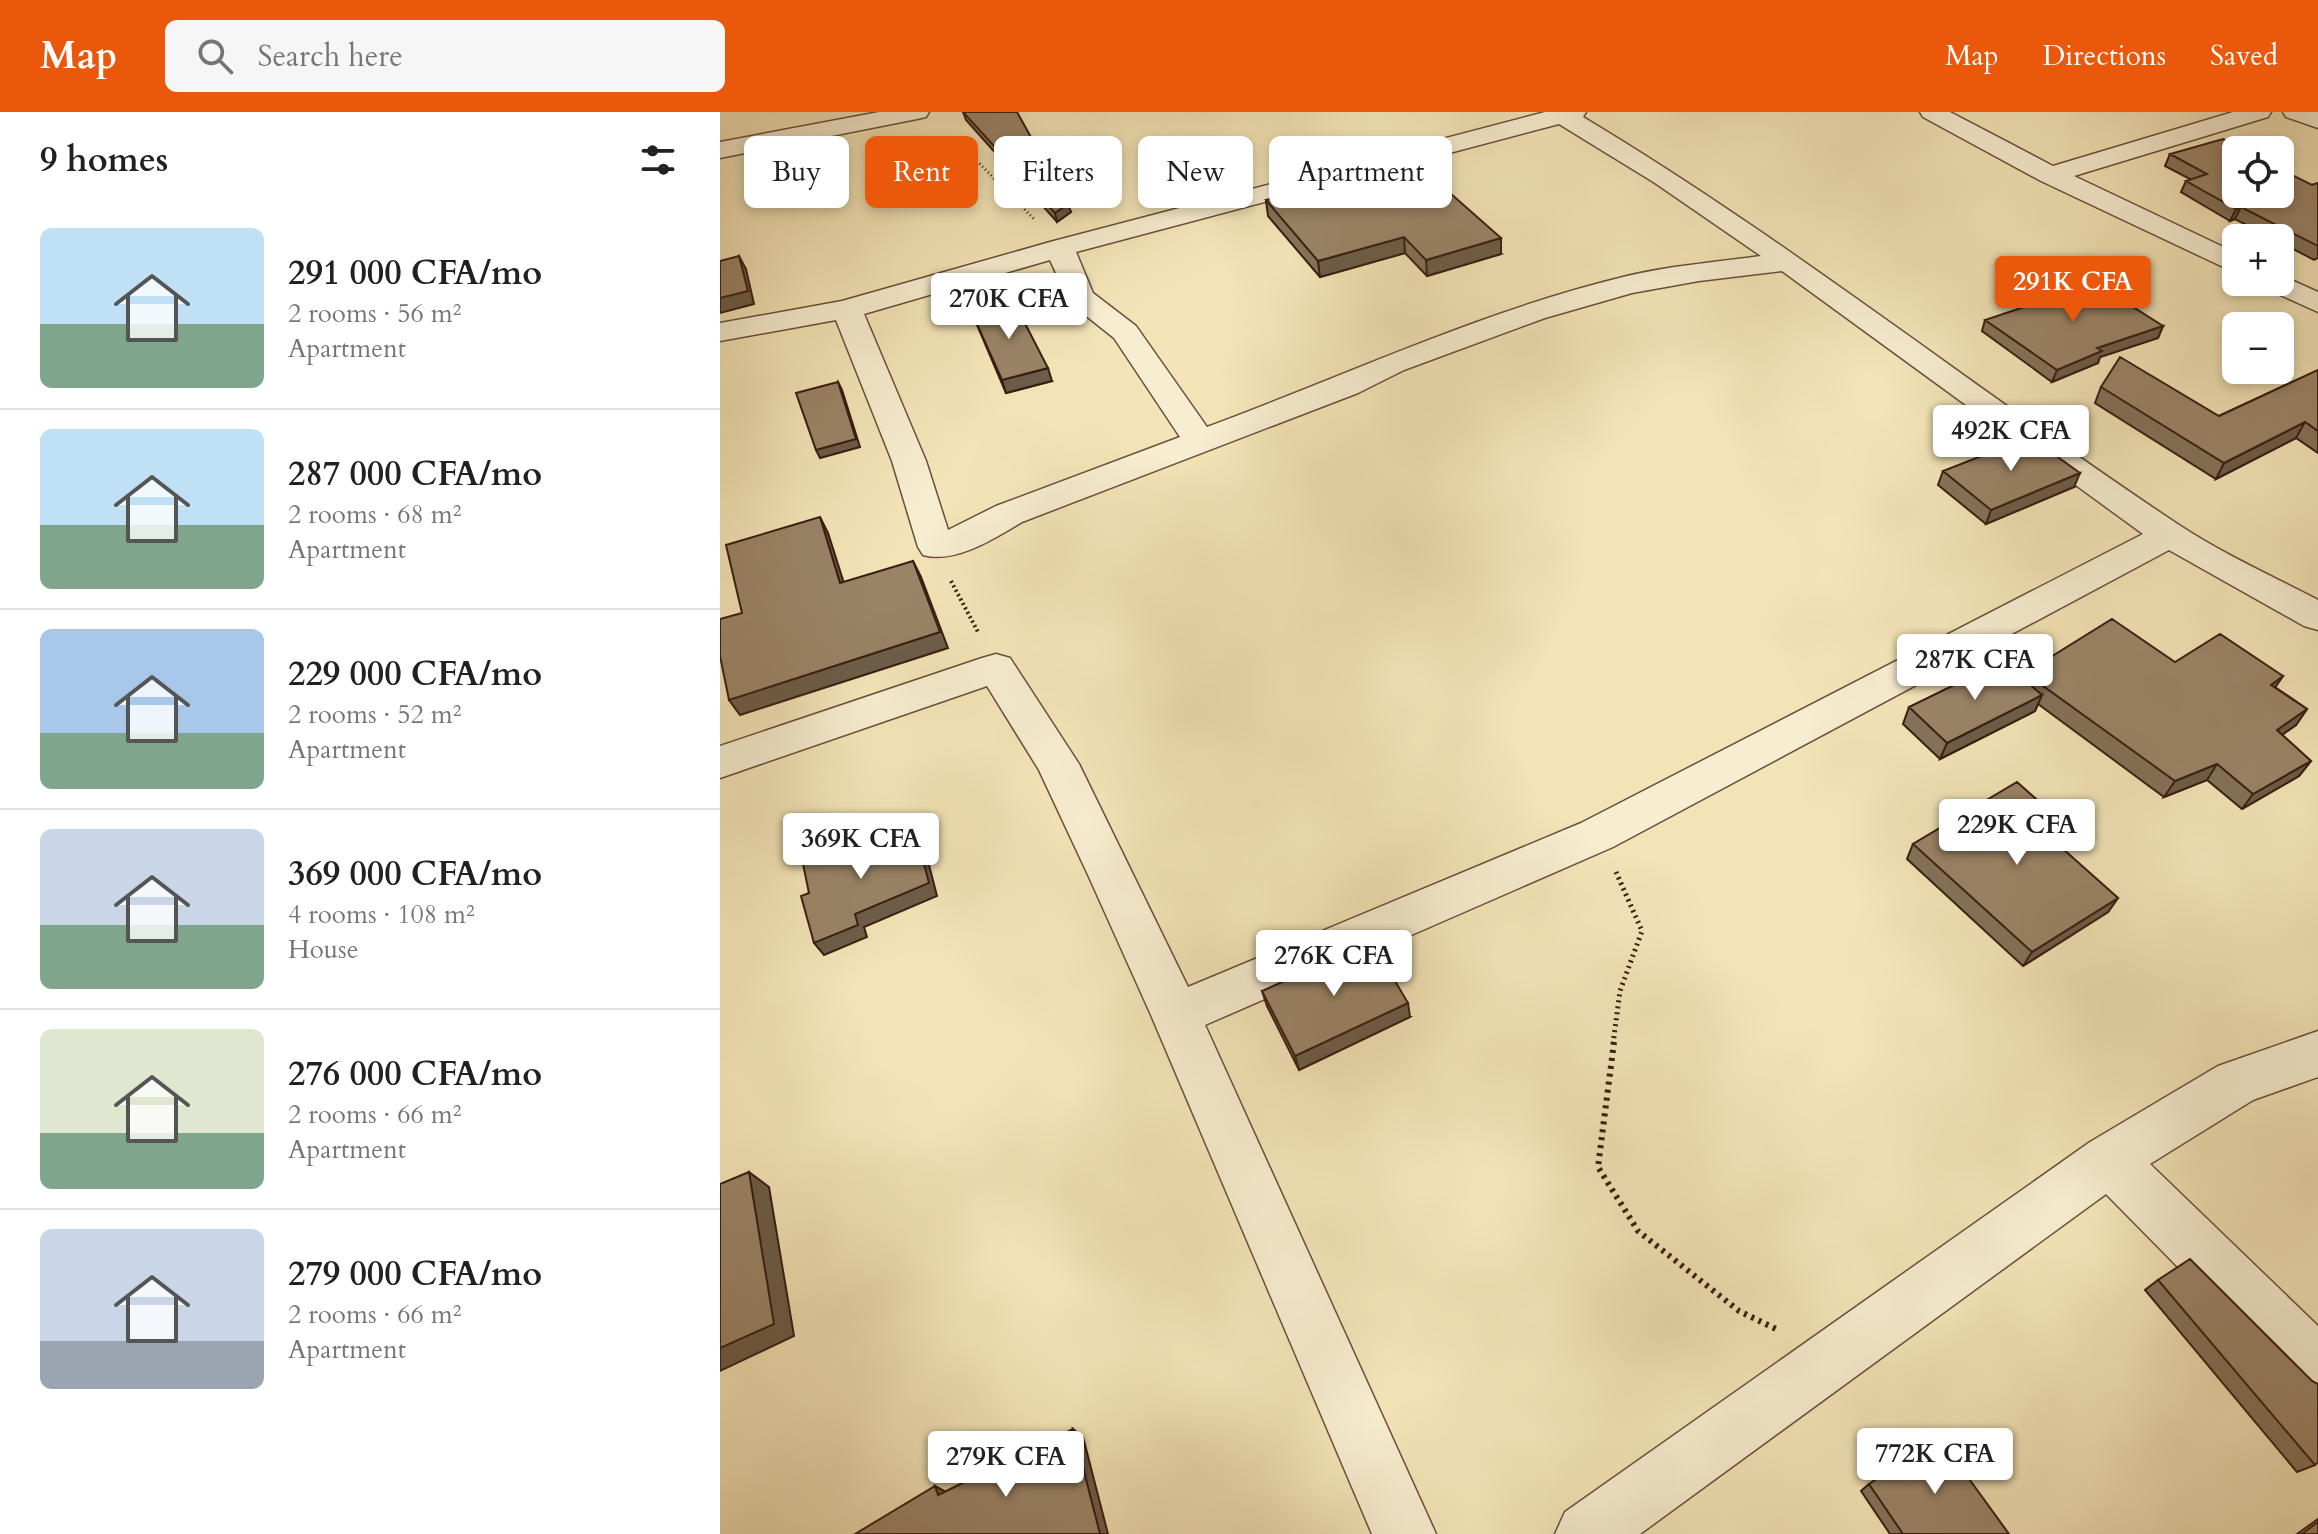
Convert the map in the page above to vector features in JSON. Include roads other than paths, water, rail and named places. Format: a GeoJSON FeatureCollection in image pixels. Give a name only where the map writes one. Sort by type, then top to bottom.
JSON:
{"type":"FeatureCollection","features":[{"type":"Feature","properties":{"kind":"street"},"geometry":{"type":"LineString","coordinates":[[1932,112],[2050,175],[2222,257]]}},
{"type":"Feature","properties":{"kind":"street"},"geometry":{"type":"LineString","coordinates":[[2050,175],[2259,112]]}},
{"type":"Feature","properties":{"kind":"street"},"geometry":{"type":"LineString","coordinates":[[2295,112],[2318,121]]}},
{"type":"Feature","properties":{"kind":"street"},"geometry":{"type":"LineString","coordinates":[[720,150],[910,113]]}},
{"type":"Feature","properties":{"kind":"street"},"geometry":{"type":"LineString","coordinates":[[720,332],[847,309],[1060,248],[1564,113],[1788,262],[2169,535],[2318,617]]}},
{"type":"Feature","properties":{"kind":"street"},"geometry":{"type":"LineString","coordinates":[[1060,248],[1080,297],[1125,332],[1201,443]]}},
{"type":"Feature","properties":{"kind":"street"},"geometry":{"type":"LineString","coordinates":[[847,309],[909,461],[936,547],[980,531],[1009,514],[1347,386],[1393,363],[1534,312],[1628,285],[1699,272],[1788,262]]}},
{"type":"Feature","properties":{"kind":"street"},"geometry":{"type":"LineString","coordinates":[[2294,291],[2318,303]]}},
{"type":"Feature","properties":{"kind":"street"},"geometry":{"type":"LineString","coordinates":[[1176,1015],[1597,835],[2169,535]]}},
{"type":"Feature","properties":{"kind":"street"},"geometry":{"type":"LineString","coordinates":[[720,762],[996,668],[1058,764],[1176,1015],[1404,1534]]}},
{"type":"Feature","properties":{"kind":"street"},"geometry":{"type":"LineString","coordinates":[[1587,1534],[2109,1160],[2236,1083],[2318,1054]]}},
{"type":"Feature","properties":{"kind":"street"},"geometry":{"type":"LineString","coordinates":[[2109,1160],[2318,1367]]}}]}
